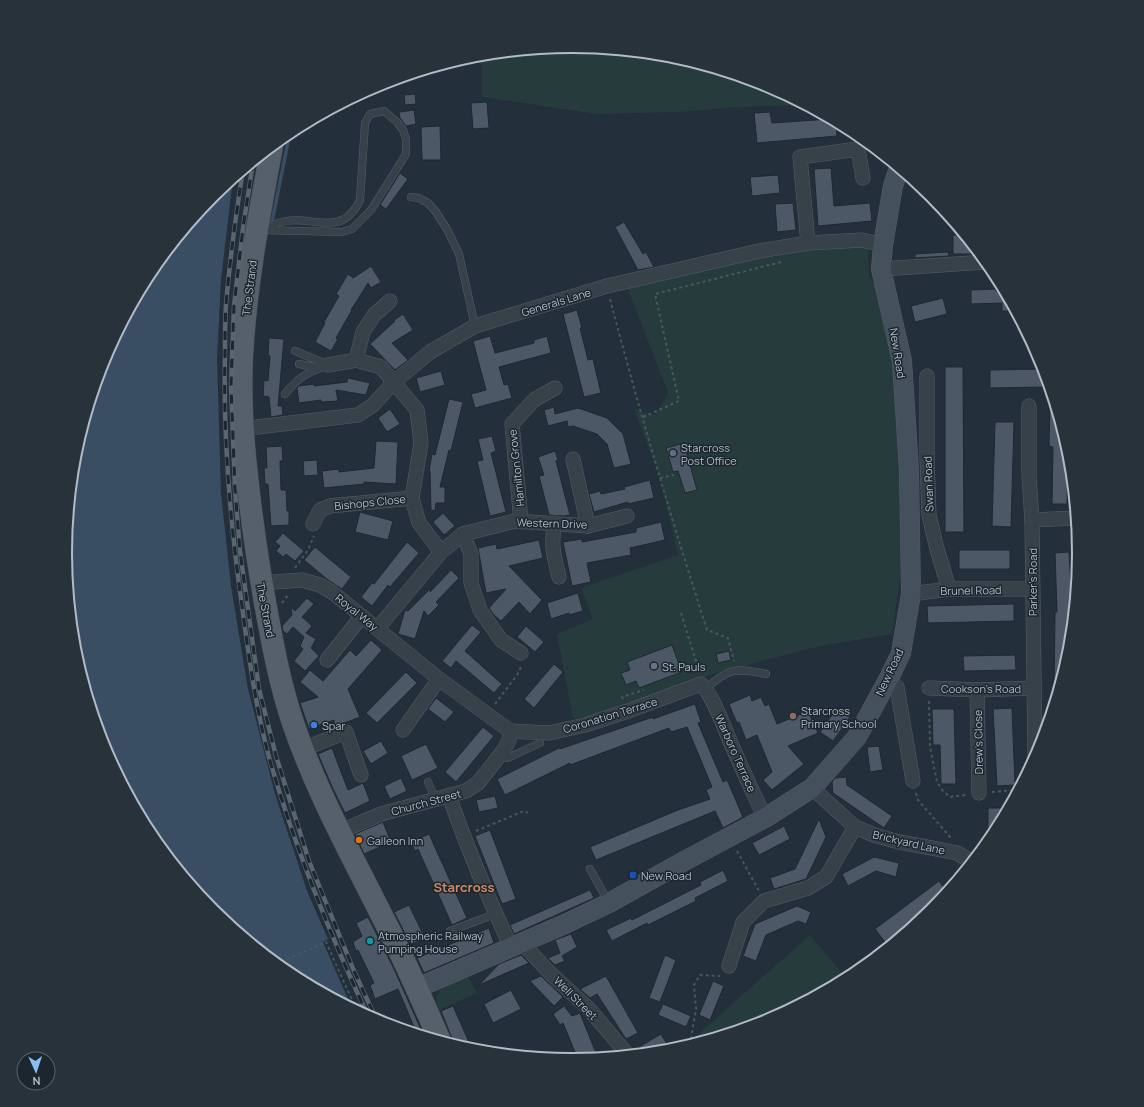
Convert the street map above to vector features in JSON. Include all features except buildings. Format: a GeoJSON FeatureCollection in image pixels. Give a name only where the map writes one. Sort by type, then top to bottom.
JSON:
{"type":"FeatureCollection","features":[{"type":"Feature","properties":{"kind":"main road","name":"The Strand"},"geometry":{"type":"LineString","coordinates":[[271,153],[262,230],[246,310],[242,355],[244,457],[260,583],[281,685],[291,718],[303,749],[339,832],[417,988],[438,1036]]}},
{"type":"Feature","properties":{"kind":"street"},"geometry":{"type":"LineString","coordinates":[[808,243],[800,158],[858,148],[864,178]]}},
{"type":"Feature","properties":{"kind":"street","name":"New Road"},"geometry":{"type":"LineString","coordinates":[[417,988],[609,903],[766,818],[812,788],[856,737],[889,678],[901,653],[911,594],[909,470],[902,361],[881,269],[893,186],[897,173]]}},
{"type":"Feature","properties":{"kind":"street","name":"Generals Lane"},"geometry":{"type":"LineString","coordinates":[[257,427],[358,415],[373,405],[394,382],[430,352],[475,326],[607,286],[759,252],[808,243],[862,240],[884,245]]}},
{"type":"Feature","properties":{"kind":"street"},"geometry":{"type":"LineString","coordinates":[[881,269],[979,262]]}},
{"type":"Feature","properties":{"kind":"street"},"geometry":{"type":"LineString","coordinates":[[356,360],[363,332],[374,315],[390,301]]}},
{"type":"Feature","properties":{"kind":"street"},"geometry":{"type":"LineString","coordinates":[[324,367],[356,360],[381,367],[417,410],[421,443],[412,498],[419,523],[441,552]]}},
{"type":"Feature","properties":{"kind":"street","name":"Swan Road"},"geometry":{"type":"LineString","coordinates":[[927,376],[926,457],[929,515],[949,589]]}},
{"type":"Feature","properties":{"kind":"street","name":"Hamilton Grove"},"geometry":{"type":"LineString","coordinates":[[521,522],[512,424],[534,400],[556,388]]}},
{"type":"Feature","properties":{"kind":"street","name":"Parker's Road"},"geometry":{"type":"LineString","coordinates":[[1029,406],[1035,743]]}},
{"type":"Feature","properties":{"kind":"street"},"geometry":{"type":"LineString","coordinates":[[573,459],[588,526]]}},
{"type":"Feature","properties":{"kind":"street","name":"Bishops Close"},"geometry":{"type":"LineString","coordinates":[[313,524],[320,510],[330,506],[412,498]]}},
{"type":"Feature","properties":{"kind":"street","name":"Western Drive"},"geometry":{"type":"LineString","coordinates":[[377,629],[441,552],[463,534],[515,521],[588,526],[627,516]]}},
{"type":"Feature","properties":{"kind":"street"},"geometry":{"type":"LineString","coordinates":[[1032,520],[1071,518]]}},
{"type":"Feature","properties":{"kind":"street"},"geometry":{"type":"LineString","coordinates":[[555,523],[552,536],[552,549],[559,577]]}},
{"type":"Feature","properties":{"kind":"street"},"geometry":{"type":"LineString","coordinates":[[463,534],[471,554],[471,583],[480,610],[501,640],[521,653]]}},
{"type":"Feature","properties":{"kind":"street","name":"Royal Way"},"geometry":{"type":"LineString","coordinates":[[260,583],[302,580],[308,581],[332,592],[439,679],[510,731]]}},
{"type":"Feature","properties":{"kind":"street","name":"Brunel Road"},"geometry":{"type":"LineString","coordinates":[[911,594],[949,589],[1032,590]]}},
{"type":"Feature","properties":{"kind":"street"},"geometry":{"type":"LineString","coordinates":[[327,660],[362,616]]}},
{"type":"Feature","properties":{"kind":"street"},"geometry":{"type":"LineString","coordinates":[[889,678],[897,687],[913,781]]}},
{"type":"Feature","properties":{"kind":"street"},"geometry":{"type":"LineString","coordinates":[[403,730],[439,679]]}},
{"type":"Feature","properties":{"kind":"street","name":"Coronation Terrace"},"geometry":{"type":"LineString","coordinates":[[510,731],[549,733],[585,725],[704,686]]}},
{"type":"Feature","properties":{"kind":"street","name":"Warboro Terrace"},"geometry":{"type":"LineString","coordinates":[[704,686],[766,818]]}},
{"type":"Feature","properties":{"kind":"street","name":"Cookson's Road"},"geometry":{"type":"LineString","coordinates":[[929,688],[977,690],[1034,688]]}},
{"type":"Feature","properties":{"kind":"street","name":"Drew's Close"},"geometry":{"type":"LineString","coordinates":[[977,690],[979,793]]}},
{"type":"Feature","properties":{"kind":"street","name":"Church Street"},"geometry":{"type":"LineString","coordinates":[[339,832],[381,814],[466,791],[478,783],[498,757],[509,740],[510,731]]}},
{"type":"Feature","properties":{"kind":"street"},"geometry":{"type":"LineString","coordinates":[[303,749],[346,732],[362,775]]}},
{"type":"Feature","properties":{"kind":"street","name":"Brickyard Lane"},"geometry":{"type":"LineString","coordinates":[[812,788],[854,827],[874,835],[899,842],[957,854],[968,860]]}},
{"type":"Feature","properties":{"kind":"street","name":"Well Street"},"geometry":{"type":"LineString","coordinates":[[450,796],[495,914],[516,945],[549,972],[589,1010],[624,1051]]}},
{"type":"Feature","properties":{"kind":"street"},"geometry":{"type":"LineString","coordinates":[[729,966],[743,922],[764,901],[808,888],[826,877],[854,827]]}},
{"type":"Feature","properties":{"kind":"lane"},"geometry":{"type":"LineString","coordinates":[[384,110],[397,122],[403,130],[406,138],[406,154],[371,210],[352,229],[342,232],[262,230],[277,223],[288,221],[330,224],[340,222],[349,216],[356,209],[360,200],[365,123],[370,114],[384,110]]}},
{"type":"Feature","properties":{"kind":"lane"},"geometry":{"type":"LineString","coordinates":[[411,197],[419,198],[428,203],[436,212],[448,231],[459,254],[475,326]]}},
{"type":"Feature","properties":{"kind":"lane"},"geometry":{"type":"LineString","coordinates":[[295,351],[324,367]]}},
{"type":"Feature","properties":{"kind":"lane"},"geometry":{"type":"LineString","coordinates":[[299,364],[324,367]]}},
{"type":"Feature","properties":{"kind":"lane"},"geometry":{"type":"LineString","coordinates":[[285,394],[295,382],[309,372],[324,367]]}},
{"type":"Feature","properties":{"kind":"lane"},"geometry":{"type":"LineString","coordinates":[[704,686],[736,669],[766,674]]}},
{"type":"Feature","properties":{"kind":"lane"},"geometry":{"type":"LineString","coordinates":[[498,757],[508,758],[540,743]]}},
{"type":"Feature","properties":{"kind":"lane"},"geometry":{"type":"LineString","coordinates":[[428,782],[436,800]]}},
{"type":"Feature","properties":{"kind":"lane"},"geometry":{"type":"LineString","coordinates":[[590,869],[609,903]]}},
{"type":"Feature","properties":{"kind":"lane"},"geometry":{"type":"LineString","coordinates":[[450,931],[495,914]]}},
{"type":"Feature","properties":{"kind":"path"},"geometry":{"type":"LineString","coordinates":[[643,417],[679,401],[655,294],[787,260]]}},
{"type":"Feature","properties":{"kind":"path"},"geometry":{"type":"LineString","coordinates":[[607,286],[626,362],[707,630],[728,638],[736,669]]}},
{"type":"Feature","properties":{"kind":"path"},"geometry":{"type":"LineString","coordinates":[[660,478],[674,475]]}},
{"type":"Feature","properties":{"kind":"path"},"geometry":{"type":"LineString","coordinates":[[294,570],[308,550],[316,532],[313,524]]}},
{"type":"Feature","properties":{"kind":"path"},"geometry":{"type":"LineString","coordinates":[[680,613],[704,686]]}},
{"type":"Feature","properties":{"kind":"path"},"geometry":{"type":"LineString","coordinates":[[486,714],[517,675],[523,663],[521,653]]}},
{"type":"Feature","properties":{"kind":"path"},"geometry":{"type":"LineString","coordinates":[[929,688],[930,747],[937,782],[943,791],[950,797],[1013,790]]}},
{"type":"Feature","properties":{"kind":"path"},"geometry":{"type":"LineString","coordinates":[[913,781],[918,800],[957,844],[957,854]]}},
{"type":"Feature","properties":{"kind":"path"},"geometry":{"type":"LineString","coordinates":[[464,836],[524,811],[528,813]]}},
{"type":"Feature","properties":{"kind":"path"},"geometry":{"type":"LineString","coordinates":[[730,838],[764,901]]}},
{"type":"Feature","properties":{"kind":"path"},"geometry":{"type":"LineString","coordinates":[[282,961],[326,942],[353,1003]]}},
{"type":"Feature","properties":{"kind":"path"},"geometry":{"type":"LineString","coordinates":[[691,1039],[696,1009],[694,985],[700,975],[721,976],[729,966]]}},
{"type":"Feature","properties":{"kind":"green space"},"geometry":{"type":"Polygon","coordinates":[[[539,54],[605,54],[637,57],[702,70],[764,91],[794,105],[737,107],[680,112],[597,114],[482,97],[482,65],[479,62],[507,57],[539,54]]]}},
{"type":"Feature","properties":{"kind":"green space"},"geometry":{"type":"Polygon","coordinates":[[[865,244],[868,250],[869,276],[878,290],[895,373],[900,438],[900,579],[892,634],[820,646],[716,673],[590,717],[573,718],[557,634],[593,619],[581,588],[678,555],[660,478],[634,409],[654,415],[661,406],[668,392],[627,287],[755,254],[865,244]]]}},
{"type":"Feature","properties":{"kind":"green space"},"geometry":{"type":"Polygon","coordinates":[[[810,935],[843,974],[822,987],[764,1016],[702,1037],[694,1038],[810,935]]]}},
{"type":"Feature","properties":{"kind":"green space"},"geometry":{"type":"Polygon","coordinates":[[[466,974],[477,993],[437,1011],[437,996],[443,987],[466,974]]]}},
{"type":"Feature","properties":{"kind":"water"},"geometry":{"type":"Polygon","coordinates":[[[232,187],[221,280],[217,359],[221,493],[231,586],[248,689],[275,794],[307,891],[328,939],[323,942],[348,999],[346,1000],[322,987],[294,970],[267,951],[242,930],[196,884],[156,832],[123,775],[98,714],[81,651],[76,619],[72,554],[76,488],[81,456],[98,393],[123,332],[156,275],[196,223],[232,187]]]}},
{"type":"Feature","properties":{"kind":"waterway"},"geometry":{"type":"LineString","coordinates":[[272,222],[288,141]]}},
{"type":"Feature","properties":{"kind":"railway"},"geometry":{"type":"LineString","coordinates":[[252,169],[243,228],[234,306],[231,385],[235,490],[240,551],[259,689],[276,756],[309,861],[354,971],[373,1013]]}},
{"type":"Feature","properties":{"kind":"railway"},"geometry":{"type":"LineString","coordinates":[[242,177],[233,237],[226,304],[225,417],[228,480],[234,543],[250,664],[265,742],[280,794],[302,860],[327,924],[365,1009]]}},
{"type":"Feature","properties":{"kind":"place","name":"Starcross Post Office"},"geometry":{"type":"Point","coordinates":[673,453]}},
{"type":"Feature","properties":{"kind":"place","name":"St. Pauls"},"geometry":{"type":"Point","coordinates":[654,666]}},
{"type":"Feature","properties":{"kind":"place","name":"Starcross Primary School"},"geometry":{"type":"Point","coordinates":[793,716]}},
{"type":"Feature","properties":{"kind":"place","name":"Spar"},"geometry":{"type":"Point","coordinates":[314,725]}},
{"type":"Feature","properties":{"kind":"place","name":"Galleon Inn"},"geometry":{"type":"Point","coordinates":[359,840]}},
{"type":"Feature","properties":{"kind":"place","name":"New Road"},"geometry":{"type":"Point","coordinates":[633,875]}},
{"type":"Feature","properties":{"kind":"place","name":"Atmospheric Railway Pumping House"},"geometry":{"type":"Point","coordinates":[370,941]}},
{"type":"Feature","properties":{"kind":"district","name":"Starcross"},"geometry":{"type":"Point","coordinates":[464,887]}}]}
